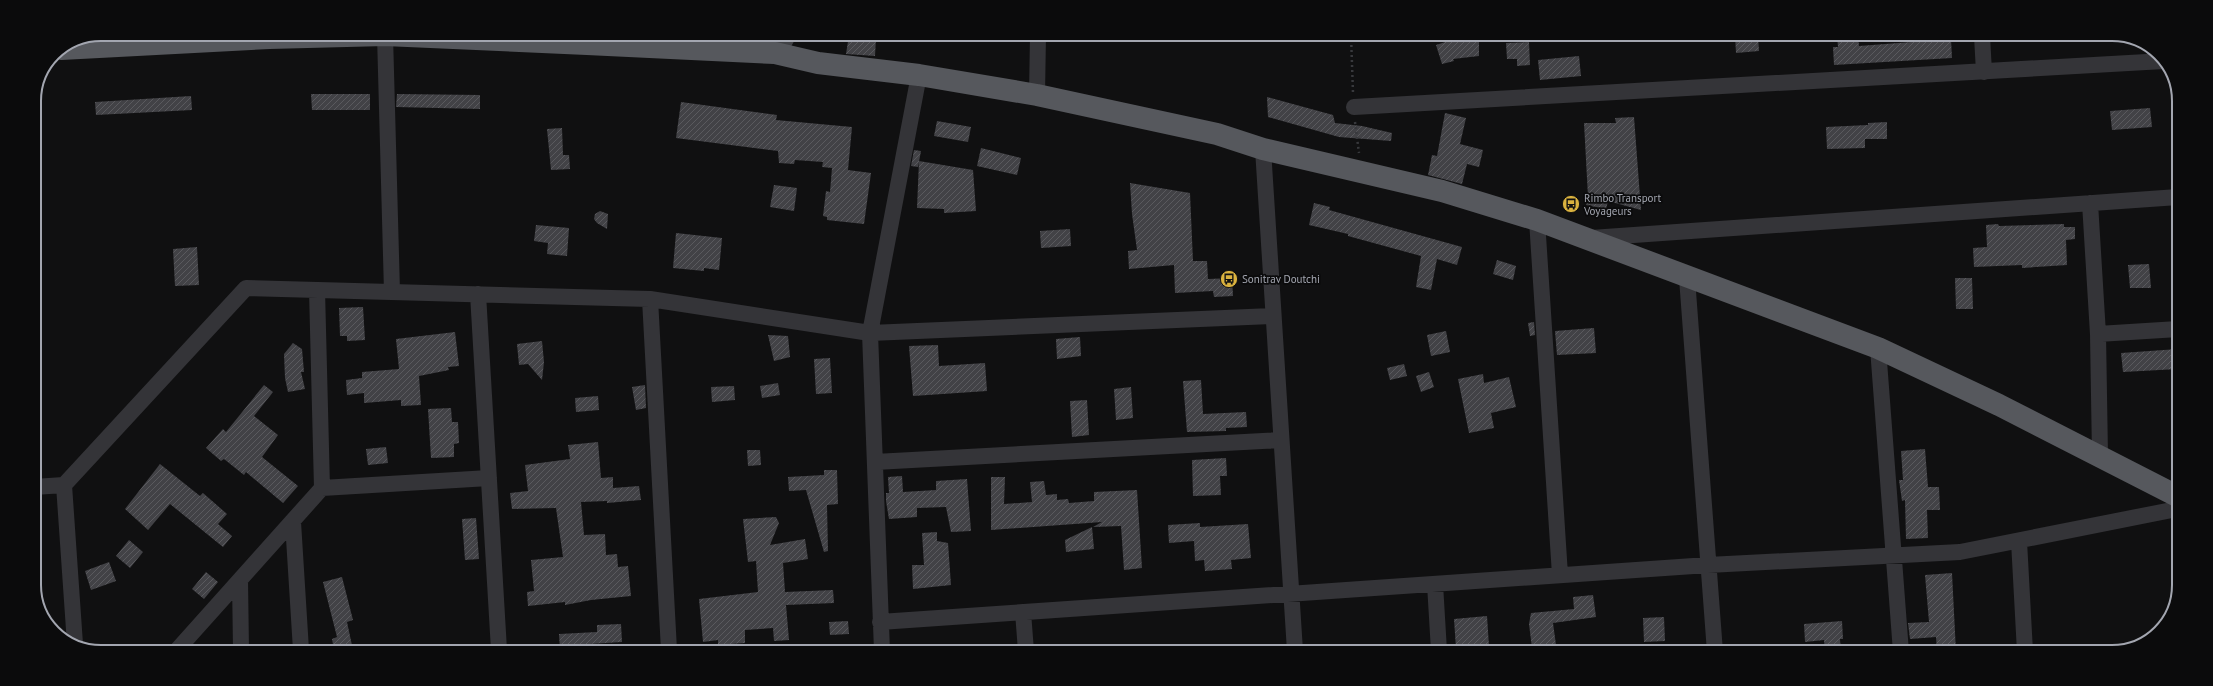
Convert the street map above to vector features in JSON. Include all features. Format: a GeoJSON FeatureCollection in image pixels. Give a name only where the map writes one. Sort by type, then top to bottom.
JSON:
{"type":"FeatureCollection","features":[{"type":"Feature","properties":{"kind":"highway"},"geometry":{"type":"LineString","coordinates":[[92,42],[131,41]]}},
{"type":"Feature","properties":{"kind":"highway"},"geometry":{"type":"LineString","coordinates":[[648,41],[780,44],[818,63],[919,75],[1037,95],[1217,134],[1263,150],[1442,191],[1537,220],[1687,278],[1878,348],[2100,456],[2172,502]]}},
{"type":"Feature","properties":{"kind":"street"},"geometry":{"type":"LineString","coordinates":[[385,41],[392,292]]}},
{"type":"Feature","properties":{"kind":"street"},"geometry":{"type":"LineString","coordinates":[[1037,95],[1038,41]]}},
{"type":"Feature","properties":{"kind":"street"},"geometry":{"type":"LineString","coordinates":[[1982,41],[1984,72]]}},
{"type":"Feature","properties":{"kind":"street"},"geometry":{"type":"LineString","coordinates":[[1354,107],[2156,61]]}},
{"type":"Feature","properties":{"kind":"street"},"geometry":{"type":"LineString","coordinates":[[882,645],[870,333],[919,75]]}},
{"type":"Feature","properties":{"kind":"street"},"geometry":{"type":"LineString","coordinates":[[1263,150],[1295,645]]}},
{"type":"Feature","properties":{"kind":"street"},"geometry":{"type":"LineString","coordinates":[[1584,239],[2172,197]]}},
{"type":"Feature","properties":{"kind":"street"},"geometry":{"type":"LineString","coordinates":[[2090,203],[2098,334],[2100,456]]}},
{"type":"Feature","properties":{"kind":"street"},"geometry":{"type":"LineString","coordinates":[[1537,220],[1560,575]]}},
{"type":"Feature","properties":{"kind":"street"},"geometry":{"type":"LineString","coordinates":[[1687,278],[1714,645]]}},
{"type":"Feature","properties":{"kind":"street"},"geometry":{"type":"LineString","coordinates":[[41,486],[64,485],[246,288],[650,299],[870,333],[1273,316]]}},
{"type":"Feature","properties":{"kind":"street"},"geometry":{"type":"LineString","coordinates":[[182,645],[322,488],[317,290]]}},
{"type":"Feature","properties":{"kind":"street"},"geometry":{"type":"LineString","coordinates":[[478,294],[499,645]]}},
{"type":"Feature","properties":{"kind":"street"},"geometry":{"type":"LineString","coordinates":[[650,299],[669,645]]}},
{"type":"Feature","properties":{"kind":"street"},"geometry":{"type":"LineString","coordinates":[[2098,334],[2172,329]]}},
{"type":"Feature","properties":{"kind":"street"},"geometry":{"type":"LineString","coordinates":[[1878,348],[1900,645]]}},
{"type":"Feature","properties":{"kind":"street"},"geometry":{"type":"LineString","coordinates":[[875,462],[1281,440]]}},
{"type":"Feature","properties":{"kind":"street"},"geometry":{"type":"LineString","coordinates":[[322,488],[489,478]]}},
{"type":"Feature","properties":{"kind":"street"},"geometry":{"type":"LineString","coordinates":[[64,485],[75,638]]}},
{"type":"Feature","properties":{"kind":"street"},"geometry":{"type":"LineString","coordinates":[[880,622],[1708,565],[1894,557],[1960,552],[2019,541],[2172,506]]}},
{"type":"Feature","properties":{"kind":"street"},"geometry":{"type":"LineString","coordinates":[[293,522],[301,645]]}},
{"type":"Feature","properties":{"kind":"street"},"geometry":{"type":"LineString","coordinates":[[2019,541],[2025,645]]}},
{"type":"Feature","properties":{"kind":"street"},"geometry":{"type":"LineString","coordinates":[[240,580],[241,645]]}},
{"type":"Feature","properties":{"kind":"street"},"geometry":{"type":"LineString","coordinates":[[1435,584],[1439,645]]}},
{"type":"Feature","properties":{"kind":"street"},"geometry":{"type":"LineString","coordinates":[[1023,612],[1026,645]]}},
{"type":"Feature","properties":{"kind":"building"},"geometry":{"type":"Polygon","coordinates":[[[848,41],[876,41],[875,56],[846,54],[848,41]]]}},
{"type":"Feature","properties":{"kind":"building"},"geometry":{"type":"Polygon","coordinates":[[[1448,41],[1479,41],[1479,56],[1453,59],[1454,61],[1442,64],[1436,45],[1448,41]]]}},
{"type":"Feature","properties":{"kind":"building"},"geometry":{"type":"Polygon","coordinates":[[[1735,41],[1758,41],[1759,51],[1736,53],[1735,41]]]}},
{"type":"Feature","properties":{"kind":"building"},"geometry":{"type":"Polygon","coordinates":[[[1837,41],[1858,41],[1859,46],[1925,41],[1951,41],[1952,58],[1834,65],[1833,47],[1838,47],[1837,41]]]}},
{"type":"Feature","properties":{"kind":"building"},"geometry":{"type":"Polygon","coordinates":[[[1529,42],[1530,65],[1517,66],[1517,59],[1507,59],[1506,43],[1529,42]]]}},
{"type":"Feature","properties":{"kind":"building"},"geometry":{"type":"Polygon","coordinates":[[[1579,56],[1581,76],[1540,80],[1538,60],[1579,56]]]}},
{"type":"Feature","properties":{"kind":"building"},"geometry":{"type":"Polygon","coordinates":[[[311,94],[370,94],[370,110],[312,110],[311,94]]]}},
{"type":"Feature","properties":{"kind":"building"},"geometry":{"type":"Polygon","coordinates":[[[397,94],[480,95],[480,109],[396,107],[397,94]]]}},
{"type":"Feature","properties":{"kind":"building"},"geometry":{"type":"Polygon","coordinates":[[[191,96],[192,110],[96,115],[95,102],[191,96]]]}},
{"type":"Feature","properties":{"kind":"building"},"geometry":{"type":"Polygon","coordinates":[[[1267,97],[1333,115],[1335,123],[1362,126],[1392,133],[1391,141],[1339,137],[1268,117],[1267,97]]]}},
{"type":"Feature","properties":{"kind":"building"},"geometry":{"type":"Polygon","coordinates":[[[681,102],[777,115],[776,120],[852,127],[848,170],[871,173],[864,224],[827,220],[827,217],[823,216],[826,191],[830,192],[832,168],[822,167],[823,162],[795,160],[794,164],[779,163],[778,151],[676,138],[681,102]]]}},
{"type":"Feature","properties":{"kind":"building"},"geometry":{"type":"Polygon","coordinates":[[[2150,108],[2152,127],[2112,130],[2110,111],[2150,108]]]}},
{"type":"Feature","properties":{"kind":"building"},"geometry":{"type":"Polygon","coordinates":[[[1445,113],[1466,118],[1460,144],[1483,150],[1479,167],[1467,164],[1462,184],[1428,175],[1432,155],[1437,156],[1445,113]]]}},
{"type":"Feature","properties":{"kind":"building"},"geometry":{"type":"Polygon","coordinates":[[[1634,117],[1641,210],[1608,201],[1606,209],[1586,205],[1588,197],[1584,123],[1616,123],[1615,118],[1634,117]]]}},
{"type":"Feature","properties":{"kind":"building"},"geometry":{"type":"Polygon","coordinates":[[[937,121],[971,127],[968,142],[934,136],[937,121]]]}},
{"type":"Feature","properties":{"kind":"building"},"geometry":{"type":"Polygon","coordinates":[[[1887,122],[1887,139],[1865,139],[1865,148],[1827,149],[1826,127],[1868,125],[1868,123],[1887,122]]]}},
{"type":"Feature","properties":{"kind":"building"},"geometry":{"type":"Polygon","coordinates":[[[562,128],[563,155],[569,155],[570,169],[551,170],[547,129],[562,128]]]}},
{"type":"Feature","properties":{"kind":"building"},"geometry":{"type":"Polygon","coordinates":[[[981,148],[1021,158],[1017,175],[977,166],[981,148]]]}},
{"type":"Feature","properties":{"kind":"building"},"geometry":{"type":"Polygon","coordinates":[[[914,150],[921,151],[918,167],[911,166],[914,150]]]}},
{"type":"Feature","properties":{"kind":"building"},"geometry":{"type":"Polygon","coordinates":[[[919,161],[973,170],[976,211],[944,213],[944,209],[917,208],[919,161]]]}},
{"type":"Feature","properties":{"kind":"building"},"geometry":{"type":"Polygon","coordinates":[[[1130,183],[1190,193],[1193,261],[1207,261],[1208,279],[1232,278],[1233,296],[1214,297],[1213,291],[1175,293],[1174,265],[1129,269],[1128,251],[1137,250],[1132,214],[1130,183]]]}},
{"type":"Feature","properties":{"kind":"building"},"geometry":{"type":"Polygon","coordinates":[[[774,185],[797,188],[794,211],[770,207],[774,185]]]}},
{"type":"Feature","properties":{"kind":"building"},"geometry":{"type":"Polygon","coordinates":[[[1314,203],[1330,207],[1329,210],[1462,247],[1457,265],[1437,259],[1431,290],[1416,287],[1421,256],[1348,236],[1348,234],[1309,225],[1314,203]]]}},
{"type":"Feature","properties":{"kind":"building"},"geometry":{"type":"Polygon","coordinates":[[[600,211],[608,214],[607,229],[597,223],[594,219],[595,214],[600,211]]]}},
{"type":"Feature","properties":{"kind":"building"},"geometry":{"type":"Polygon","coordinates":[[[1998,224],[1999,226],[2064,224],[2064,227],[2075,227],[2075,239],[2066,240],[2067,265],[2022,268],[2022,265],[1974,267],[1973,248],[1987,247],[1986,225],[1998,224]]]}},
{"type":"Feature","properties":{"kind":"building"},"geometry":{"type":"Polygon","coordinates":[[[536,225],[569,228],[567,256],[547,254],[548,243],[534,241],[536,225]]]}},
{"type":"Feature","properties":{"kind":"building"},"geometry":{"type":"Polygon","coordinates":[[[1070,229],[1071,246],[1041,248],[1040,231],[1070,229]]]}},
{"type":"Feature","properties":{"kind":"building"},"geometry":{"type":"Polygon","coordinates":[[[676,233],[722,238],[719,270],[704,268],[704,271],[673,268],[676,233]]]}},
{"type":"Feature","properties":{"kind":"building"},"geometry":{"type":"Polygon","coordinates":[[[197,247],[199,285],[175,286],[173,249],[197,247]]]}},
{"type":"Feature","properties":{"kind":"building"},"geometry":{"type":"Polygon","coordinates":[[[1497,260],[1516,266],[1513,280],[1493,274],[1497,260]]]}},
{"type":"Feature","properties":{"kind":"building"},"geometry":{"type":"Polygon","coordinates":[[[2149,264],[2151,288],[2130,288],[2128,265],[2149,264]]]}},
{"type":"Feature","properties":{"kind":"building"},"geometry":{"type":"Polygon","coordinates":[[[1955,278],[1972,278],[1973,309],[1956,309],[1955,278]]]}},
{"type":"Feature","properties":{"kind":"building"},"geometry":{"type":"Polygon","coordinates":[[[363,307],[365,340],[347,341],[347,336],[340,336],[339,308],[363,307]]]}},
{"type":"Feature","properties":{"kind":"building"},"geometry":{"type":"Polygon","coordinates":[[[1534,322],[1535,335],[1530,336],[1528,323],[1534,322]]]}},
{"type":"Feature","properties":{"kind":"building"},"geometry":{"type":"Polygon","coordinates":[[[1594,328],[1596,353],[1557,355],[1555,331],[1594,328]]]}},
{"type":"Feature","properties":{"kind":"building"},"geometry":{"type":"Polygon","coordinates":[[[1446,331],[1450,352],[1431,356],[1427,335],[1446,331]]]}},
{"type":"Feature","properties":{"kind":"building"},"geometry":{"type":"Polygon","coordinates":[[[455,332],[459,366],[448,367],[449,370],[419,376],[421,405],[401,406],[401,400],[364,403],[364,393],[347,395],[346,380],[362,378],[362,372],[399,369],[396,339],[455,332]]]}},
{"type":"Feature","properties":{"kind":"building"},"geometry":{"type":"Polygon","coordinates":[[[768,335],[788,336],[790,357],[774,361],[768,335]]]}},
{"type":"Feature","properties":{"kind":"building"},"geometry":{"type":"Polygon","coordinates":[[[1080,337],[1081,356],[1057,359],[1056,339],[1080,337]]]}},
{"type":"Feature","properties":{"kind":"building"},"geometry":{"type":"Polygon","coordinates":[[[542,341],[544,362],[542,380],[528,364],[519,365],[517,344],[542,341]]]}},
{"type":"Feature","properties":{"kind":"building"},"geometry":{"type":"Polygon","coordinates":[[[293,343],[302,349],[304,372],[301,372],[305,389],[288,392],[285,378],[284,354],[293,343]]]}},
{"type":"Feature","properties":{"kind":"building"},"geometry":{"type":"Polygon","coordinates":[[[938,345],[939,366],[985,363],[987,391],[913,396],[909,346],[938,345]]]}},
{"type":"Feature","properties":{"kind":"building"},"geometry":{"type":"Polygon","coordinates":[[[2172,349],[2172,369],[2123,372],[2121,353],[2172,349]]]}},
{"type":"Feature","properties":{"kind":"building"},"geometry":{"type":"Polygon","coordinates":[[[830,358],[832,393],[816,394],[814,359],[830,358]]]}},
{"type":"Feature","properties":{"kind":"building"},"geometry":{"type":"Polygon","coordinates":[[[1404,364],[1407,376],[1390,380],[1387,368],[1404,364]]]}},
{"type":"Feature","properties":{"kind":"building"},"geometry":{"type":"Polygon","coordinates":[[[1429,372],[1434,387],[1421,392],[1416,376],[1429,372]]]}},
{"type":"Feature","properties":{"kind":"building"},"geometry":{"type":"Polygon","coordinates":[[[1483,374],[1484,383],[1509,377],[1516,407],[1491,413],[1494,428],[1469,433],[1458,379],[1483,374]]]}},
{"type":"Feature","properties":{"kind":"building"},"geometry":{"type":"Polygon","coordinates":[[[1201,380],[1203,414],[1246,412],[1247,427],[1226,428],[1226,431],[1187,432],[1183,381],[1201,380]]]}},
{"type":"Feature","properties":{"kind":"building"},"geometry":{"type":"Polygon","coordinates":[[[778,383],[780,395],[762,398],[760,386],[778,383]]]}},
{"type":"Feature","properties":{"kind":"building"},"geometry":{"type":"Polygon","coordinates":[[[264,385],[273,392],[254,416],[278,435],[262,457],[298,486],[283,503],[246,472],[244,475],[224,459],[221,461],[206,448],[223,429],[226,432],[264,385]]]}},
{"type":"Feature","properties":{"kind":"building"},"geometry":{"type":"Polygon","coordinates":[[[645,385],[646,408],[636,410],[632,387],[645,385]]]}},
{"type":"Feature","properties":{"kind":"building"},"geometry":{"type":"Polygon","coordinates":[[[734,386],[735,400],[712,402],[711,387],[734,386]]]}},
{"type":"Feature","properties":{"kind":"building"},"geometry":{"type":"Polygon","coordinates":[[[1131,387],[1133,418],[1116,420],[1114,389],[1131,387]]]}},
{"type":"Feature","properties":{"kind":"building"},"geometry":{"type":"Polygon","coordinates":[[[598,396],[599,410],[576,412],[575,398],[598,396]]]}},
{"type":"Feature","properties":{"kind":"building"},"geometry":{"type":"Polygon","coordinates":[[[1087,400],[1089,435],[1072,437],[1070,401],[1087,400]]]}},
{"type":"Feature","properties":{"kind":"building"},"geometry":{"type":"Polygon","coordinates":[[[451,408],[452,422],[458,422],[459,443],[454,444],[454,457],[431,458],[428,409],[451,408]]]}},
{"type":"Feature","properties":{"kind":"building"},"geometry":{"type":"Polygon","coordinates":[[[598,442],[601,478],[613,477],[613,488],[639,486],[641,500],[607,503],[607,501],[581,502],[584,535],[605,534],[606,555],[617,554],[618,567],[628,566],[631,596],[591,600],[565,605],[565,602],[528,606],[527,592],[534,591],[531,560],[563,557],[556,508],[512,509],[510,493],[528,491],[525,465],[570,459],[568,445],[598,442]]]}},
{"type":"Feature","properties":{"kind":"building"},"geometry":{"type":"Polygon","coordinates":[[[386,447],[388,463],[368,465],[366,449],[386,447]]]}},
{"type":"Feature","properties":{"kind":"building"},"geometry":{"type":"Polygon","coordinates":[[[1925,449],[1928,487],[1939,487],[1940,510],[1927,510],[1928,538],[1906,539],[1905,500],[1902,501],[1899,480],[1903,480],[1901,451],[1925,449]]]}},
{"type":"Feature","properties":{"kind":"building"},"geometry":{"type":"Polygon","coordinates":[[[747,450],[760,450],[761,465],[748,466],[747,450]]]}},
{"type":"Feature","properties":{"kind":"building"},"geometry":{"type":"Polygon","coordinates":[[[1226,458],[1227,476],[1220,476],[1221,495],[1193,496],[1192,460],[1226,458]]]}},
{"type":"Feature","properties":{"kind":"building"},"geometry":{"type":"Polygon","coordinates":[[[160,464],[200,496],[203,493],[227,514],[218,524],[232,536],[223,547],[170,504],[148,530],[125,509],[160,464]]]}},
{"type":"Feature","properties":{"kind":"building"},"geometry":{"type":"Polygon","coordinates":[[[824,470],[837,470],[838,504],[827,505],[828,551],[824,552],[806,490],[789,491],[788,477],[824,475],[824,470]]]}},
{"type":"Feature","properties":{"kind":"building"},"geometry":{"type":"Polygon","coordinates":[[[902,476],[903,492],[936,490],[936,481],[967,479],[971,531],[951,532],[946,507],[917,508],[917,517],[889,519],[886,501],[886,493],[889,493],[888,477],[902,476]]]}},
{"type":"Feature","properties":{"kind":"building"},"geometry":{"type":"Polygon","coordinates":[[[991,477],[1005,477],[1004,504],[1032,502],[1030,482],[1044,481],[1046,495],[1057,494],[1057,500],[1068,499],[1069,503],[1094,501],[1094,492],[1137,490],[1142,568],[1124,570],[1121,526],[1093,527],[1102,522],[991,530],[991,477]]]}},
{"type":"Feature","properties":{"kind":"building"},"geometry":{"type":"Polygon","coordinates":[[[776,517],[779,523],[770,545],[805,539],[808,559],[783,563],[785,592],[833,590],[834,603],[786,605],[789,640],[774,641],[773,628],[745,630],[745,643],[718,645],[718,640],[703,642],[699,599],[758,592],[756,561],[748,562],[743,519],[776,517]]]}},
{"type":"Feature","properties":{"kind":"building"},"geometry":{"type":"Polygon","coordinates":[[[476,518],[479,559],[465,560],[462,519],[476,518]]]}},
{"type":"Feature","properties":{"kind":"building"},"geometry":{"type":"Polygon","coordinates":[[[1200,523],[1200,527],[1248,524],[1251,558],[1231,560],[1232,569],[1205,571],[1204,560],[1195,561],[1194,541],[1169,543],[1168,525],[1200,523]]]}},
{"type":"Feature","properties":{"kind":"building"},"geometry":{"type":"Polygon","coordinates":[[[1092,527],[1094,549],[1066,552],[1065,540],[1092,527]]]}},
{"type":"Feature","properties":{"kind":"building"},"geometry":{"type":"Polygon","coordinates":[[[937,532],[937,541],[948,543],[951,585],[913,589],[912,565],[924,565],[922,533],[937,532]]]}},
{"type":"Feature","properties":{"kind":"building"},"geometry":{"type":"Polygon","coordinates":[[[129,540],[143,552],[130,568],[116,556],[129,540]]]}},
{"type":"Feature","properties":{"kind":"building"},"geometry":{"type":"Polygon","coordinates":[[[109,562],[116,581],[91,590],[85,571],[109,562]]]}},
{"type":"Feature","properties":{"kind":"building"},"geometry":{"type":"Polygon","coordinates":[[[206,572],[218,582],[204,599],[192,589],[206,572]]]}},
{"type":"Feature","properties":{"kind":"building"},"geometry":{"type":"Polygon","coordinates":[[[1952,573],[1956,645],[1937,645],[1936,637],[1910,639],[1908,623],[1929,622],[1925,575],[1952,573]]]}},
{"type":"Feature","properties":{"kind":"building"},"geometry":{"type":"Polygon","coordinates":[[[342,577],[353,620],[347,622],[352,645],[333,645],[332,639],[337,637],[323,582],[342,577]]]}},
{"type":"Feature","properties":{"kind":"building"},"geometry":{"type":"Polygon","coordinates":[[[1593,595],[1596,617],[1553,623],[1556,645],[1532,645],[1529,624],[1531,613],[1574,609],[1573,597],[1593,595]]]}},
{"type":"Feature","properties":{"kind":"building"},"geometry":{"type":"Polygon","coordinates":[[[1487,616],[1489,645],[1456,645],[1454,619],[1487,616]]]}},
{"type":"Feature","properties":{"kind":"building"},"geometry":{"type":"Polygon","coordinates":[[[1664,617],[1665,641],[1644,642],[1643,618],[1664,617]]]}},
{"type":"Feature","properties":{"kind":"building"},"geometry":{"type":"Polygon","coordinates":[[[848,621],[849,634],[830,635],[829,622],[848,621]]]}},
{"type":"Feature","properties":{"kind":"building"},"geometry":{"type":"Polygon","coordinates":[[[1842,621],[1843,639],[1840,639],[1840,645],[1824,645],[1824,640],[1805,642],[1804,624],[1842,621]]]}},
{"type":"Feature","properties":{"kind":"building"},"geometry":{"type":"Polygon","coordinates":[[[621,624],[622,642],[590,645],[560,645],[559,634],[597,632],[597,625],[621,624]]]}},
{"type":"Feature","properties":{"kind":"place","name":"Rimbo Transport Voyageurs"},"geometry":{"type":"Point","coordinates":[1571,204]}},
{"type":"Feature","properties":{"kind":"place","name":"Sonitrav Doutchi"},"geometry":{"type":"Point","coordinates":[1229,279]}}]}
